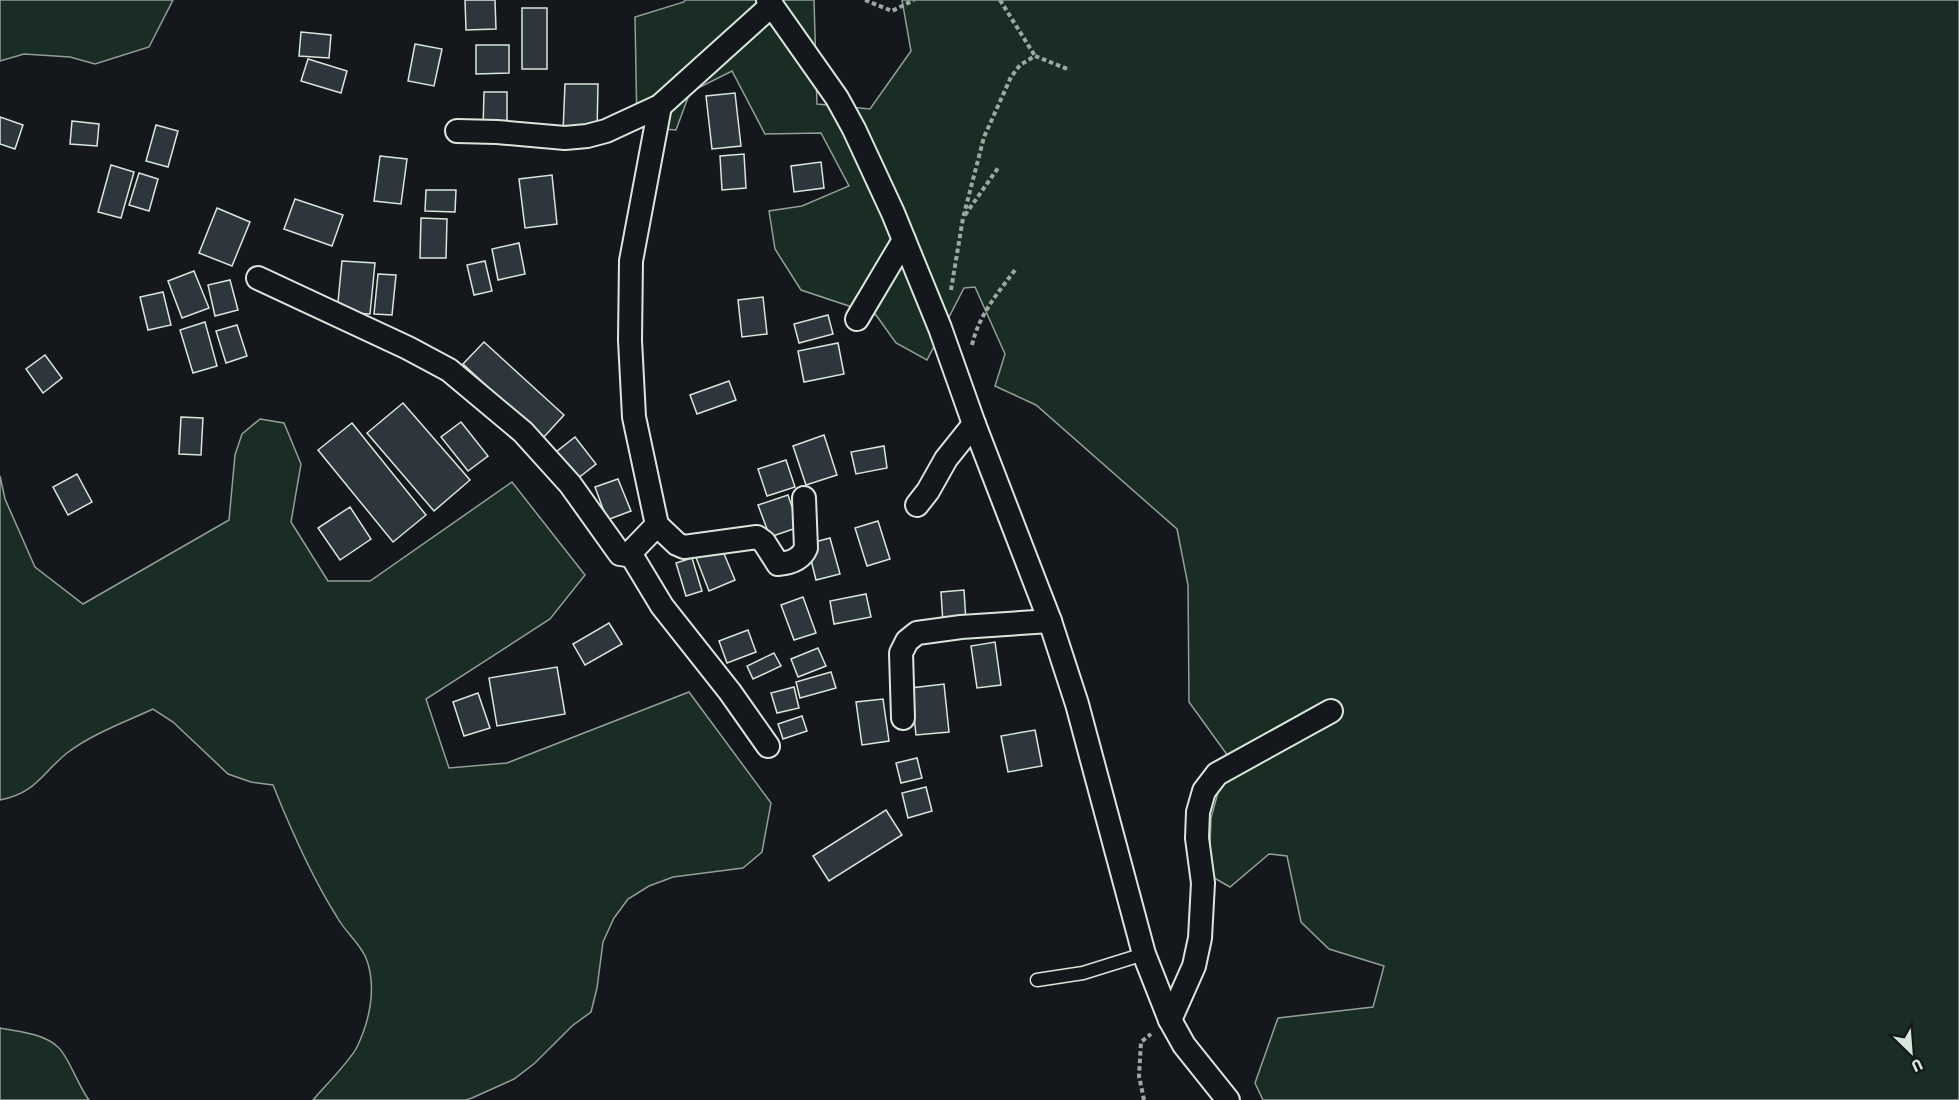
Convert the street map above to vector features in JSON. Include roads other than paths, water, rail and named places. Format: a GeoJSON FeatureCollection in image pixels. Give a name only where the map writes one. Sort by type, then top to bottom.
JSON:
{"type":"FeatureCollection","features":[{"type":"Feature","properties":{"kind":"street"},"geometry":{"type":"LineString","coordinates":[[458,131],[474,130],[565,138],[606,131],[660,106],[770,2],[837,98],[855,129],[904,240],[940,328],[974,424],[1050,621],[1077,704],[1144,954],[1170,1020],[1184,1045],[1228,1100]]}},
{"type":"Feature","properties":{"kind":"street"},"geometry":{"type":"LineString","coordinates":[[660,106],[631,261],[630,340],[634,417],[657,525],[677,544],[684,547],[757,537],[764,542],[778,564],[789,563],[804,555],[806,548],[804,498]]}},
{"type":"Feature","properties":{"kind":"street"},"geometry":{"type":"LineString","coordinates":[[857,319],[904,240]]}},
{"type":"Feature","properties":{"kind":"street"},"geometry":{"type":"LineString","coordinates":[[258,278],[450,370],[523,432],[570,484],[620,554],[630,553],[657,525]]}},
{"type":"Feature","properties":{"kind":"street"},"geometry":{"type":"LineString","coordinates":[[917,506],[946,459],[974,424]]}},
{"type":"Feature","properties":{"kind":"street"},"geometry":{"type":"LineString","coordinates":[[630,553],[662,606],[730,692],[768,746]]}},
{"type":"Feature","properties":{"kind":"street"},"geometry":{"type":"LineString","coordinates":[[903,718],[901,653],[907,641],[917,633],[961,627],[1050,621]]}},
{"type":"Feature","properties":{"kind":"street"},"geometry":{"type":"LineString","coordinates":[[1170,1020],[1194,966],[1200,938],[1203,883],[1197,838],[1198,812],[1204,791],[1217,774],[1331,711]]}},
{"type":"Feature","properties":{"kind":"lane"},"geometry":{"type":"LineString","coordinates":[[1037,980],[1083,973],[1144,954]]}}]}
